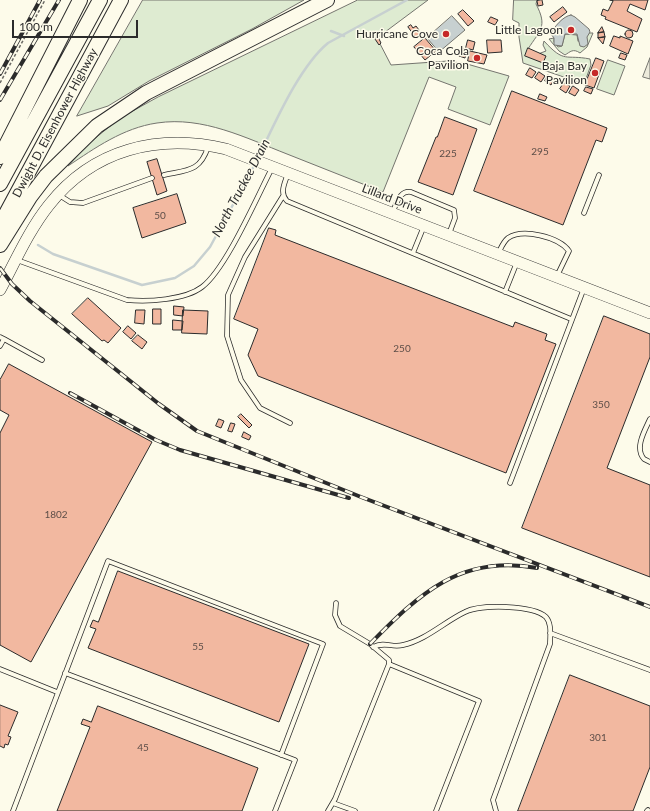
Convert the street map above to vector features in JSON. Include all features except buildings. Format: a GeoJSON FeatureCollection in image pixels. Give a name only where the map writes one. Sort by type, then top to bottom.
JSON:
{"type":"FeatureCollection","features":[{"type":"Feature","properties":{"kind":"highway"},"geometry":{"type":"LineString","coordinates":[[0,157],[80,0]]}},
{"type":"Feature","properties":{"kind":"highway","name":"Dwight D. Eisenhower Highway"},"geometry":{"type":"LineString","coordinates":[[0,184],[100,0]]}},
{"type":"Feature","properties":{"kind":"highway","name":"Dwight D. Eisenhower Highway"},"geometry":{"type":"LineString","coordinates":[[0,226],[122,0]]}},
{"type":"Feature","properties":{"kind":"highway"},"geometry":{"type":"LineString","coordinates":[[0,245],[22,208],[46,176],[79,142],[103,122],[146,93],[327,0]]}},
{"type":"Feature","properties":{"kind":"street","name":"Lillard Drive"},"geometry":{"type":"LineString","coordinates":[[0,290],[40,218],[58,194],[88,169],[118,153],[148,145],[168,142],[208,145],[226,149],[650,313]]}},
{"type":"Feature","properties":{"kind":"lane"},"geometry":{"type":"LineString","coordinates":[[164,175],[196,166],[204,160],[208,145]]}},
{"type":"Feature","properties":{"kind":"lane"},"geometry":{"type":"LineString","coordinates":[[16,260],[127,300],[145,301],[165,299],[194,292],[210,279],[227,254],[269,165]]}},
{"type":"Feature","properties":{"kind":"lane"},"geometry":{"type":"LineString","coordinates":[[288,173],[282,191],[283,196],[287,201],[571,319]]}},
{"type":"Feature","properties":{"kind":"lane"},"geometry":{"type":"LineString","coordinates":[[584,213],[599,175]]}},
{"type":"Feature","properties":{"kind":"lane"},"geometry":{"type":"LineString","coordinates":[[58,194],[70,202],[84,204],[152,178]]}},
{"type":"Feature","properties":{"kind":"lane"},"geometry":{"type":"LineString","coordinates":[[392,213],[401,194],[406,191],[411,192],[454,210],[455,218],[448,235]]}},
{"type":"Feature","properties":{"kind":"lane"},"geometry":{"type":"LineString","coordinates":[[283,196],[246,257],[228,296],[227,336],[241,380],[260,408],[290,423]]}},
{"type":"Feature","properties":{"kind":"lane"},"geometry":{"type":"LineString","coordinates":[[413,253],[424,226]]}},
{"type":"Feature","properties":{"kind":"lane"},"geometry":{"type":"LineString","coordinates":[[498,254],[502,245],[508,238],[517,235],[539,235],[563,244],[569,251],[557,277]]}},
{"type":"Feature","properties":{"kind":"lane"},"geometry":{"type":"LineString","coordinates":[[505,292],[518,262]]}},
{"type":"Feature","properties":{"kind":"lane"},"geometry":{"type":"LineString","coordinates":[[510,483],[584,287]]}},
{"type":"Feature","properties":{"kind":"lane"},"geometry":{"type":"LineString","coordinates":[[0,346],[2,338],[42,360]]}},
{"type":"Feature","properties":{"kind":"lane"},"geometry":{"type":"LineString","coordinates":[[650,419],[640,451],[644,460],[650,462]]}},
{"type":"Feature","properties":{"kind":"lane"},"geometry":{"type":"LineString","coordinates":[[13,811],[108,561],[324,644],[281,755]]}},
{"type":"Feature","properties":{"kind":"lane"},"geometry":{"type":"LineString","coordinates":[[328,811],[389,664],[389,660],[374,647],[340,626],[336,614],[336,603]]}},
{"type":"Feature","properties":{"kind":"lane"},"geometry":{"type":"LineString","coordinates":[[374,647],[381,643],[402,645],[438,630],[466,611],[501,606],[535,612],[546,617],[550,626],[550,644],[493,800],[496,811]]}},
{"type":"Feature","properties":{"kind":"lane"},"geometry":{"type":"LineString","coordinates":[[550,633],[650,670]]}},
{"type":"Feature","properties":{"kind":"lane"},"geometry":{"type":"LineString","coordinates":[[389,664],[479,701],[436,811]]}},
{"type":"Feature","properties":{"kind":"lane"},"geometry":{"type":"LineString","coordinates":[[0,669],[57,692]]}},
{"type":"Feature","properties":{"kind":"lane"},"geometry":{"type":"LineString","coordinates":[[65,673],[295,760],[276,811]]}},
{"type":"Feature","properties":{"kind":"lane"},"geometry":{"type":"LineString","coordinates":[[333,802],[355,811]]}},
{"type":"Feature","properties":{"kind":"path"},"geometry":{"type":"LineString","coordinates":[[0,83],[45,0]]}},
{"type":"Feature","properties":{"kind":"green space"},"geometry":{"type":"Polygon","coordinates":[[[143,0],[304,0],[252,29],[149,81],[108,106],[77,116],[143,0]]]}},
{"type":"Feature","properties":{"kind":"green space"},"geometry":{"type":"Polygon","coordinates":[[[358,0],[428,0],[377,38],[391,65],[448,61],[467,64],[509,76],[490,125],[448,109],[456,87],[429,77],[383,192],[240,135],[191,123],[157,123],[133,129],[110,140],[68,166],[88,144],[120,118],[158,97],[358,0]]]}},
{"type":"Feature","properties":{"kind":"green space"},"geometry":{"type":"Polygon","coordinates":[[[514,0],[537,0],[536,4],[542,18],[542,23],[539,32],[528,49],[538,54],[546,51],[543,45],[544,41],[557,53],[566,57],[590,59],[591,65],[584,84],[523,63],[519,37],[519,23],[513,20],[514,0]]]}},
{"type":"Feature","properties":{"kind":"green space"},"geometry":{"type":"Polygon","coordinates":[[[589,33],[593,33],[587,47],[580,53],[573,51],[565,55],[559,51],[549,39],[554,38],[554,42],[558,47],[562,46],[565,34],[577,35],[578,41],[589,33]]]}},
{"type":"Feature","properties":{"kind":"green space"},"geometry":{"type":"Polygon","coordinates":[[[608,60],[625,66],[614,95],[597,89],[608,60]]]}},
{"type":"Feature","properties":{"kind":"shaded area","name":"Little Lagoon"},"geometry":{"type":"Polygon","coordinates":[[[571,15],[589,29],[590,32],[587,37],[588,44],[584,47],[580,46],[577,34],[565,34],[562,46],[554,45],[554,38],[551,34],[552,31],[562,20],[571,15]]]}},
{"type":"Feature","properties":{"kind":"shaded area","name":"Hurricane Cove"},"geometry":{"type":"Polygon","coordinates":[[[452,16],[465,30],[439,52],[427,38],[452,16]]]}},
{"type":"Feature","properties":{"kind":"shaded area"},"geometry":{"type":"Polygon","coordinates":[[[650,58],[650,79],[643,77],[650,58]]]}},
{"type":"Feature","properties":{"kind":"waterway","name":"North Truckee Drain"},"geometry":{"type":"LineString","coordinates":[[258,158],[288,96],[317,53],[328,43],[407,0]]}},
{"type":"Feature","properties":{"kind":"waterway","name":"North Truckee Drain"},"geometry":{"type":"LineString","coordinates":[[331,31],[344,36]]}},
{"type":"Feature","properties":{"kind":"waterway","name":"North Truckee Drain"},"geometry":{"type":"LineString","coordinates":[[38,245],[53,254],[142,285],[175,278],[194,266],[210,247],[255,164]]}},
{"type":"Feature","properties":{"kind":"railway"},"geometry":{"type":"LineString","coordinates":[[0,74],[40,0]]}},
{"type":"Feature","properties":{"kind":"railway"},"geometry":{"type":"LineString","coordinates":[[0,100],[59,0]]}},
{"type":"Feature","properties":{"kind":"railway"},"geometry":{"type":"LineString","coordinates":[[0,268],[12,284],[30,301],[159,404],[197,431],[361,497],[650,607]]}},
{"type":"Feature","properties":{"kind":"railway"},"geometry":{"type":"LineString","coordinates":[[70,393],[156,440],[180,450],[349,498]]}},
{"type":"Feature","properties":{"kind":"railway"},"geometry":{"type":"LineString","coordinates":[[370,644],[406,609],[424,594],[443,582],[464,573],[486,567],[510,565],[537,568]]}},
{"type":"Feature","properties":{"kind":"place","name":"Little Lagoon"},"geometry":{"type":"Point","coordinates":[571,30]}},
{"type":"Feature","properties":{"kind":"place","name":"Hurricane Cove"},"geometry":{"type":"Point","coordinates":[446,34]}},
{"type":"Feature","properties":{"kind":"place","name":"Coca Cola Pavilion"},"geometry":{"type":"Point","coordinates":[477,58]}},
{"type":"Feature","properties":{"kind":"place","name":"Baja Bay Pavilion"},"geometry":{"type":"Point","coordinates":[595,73]}}]}
